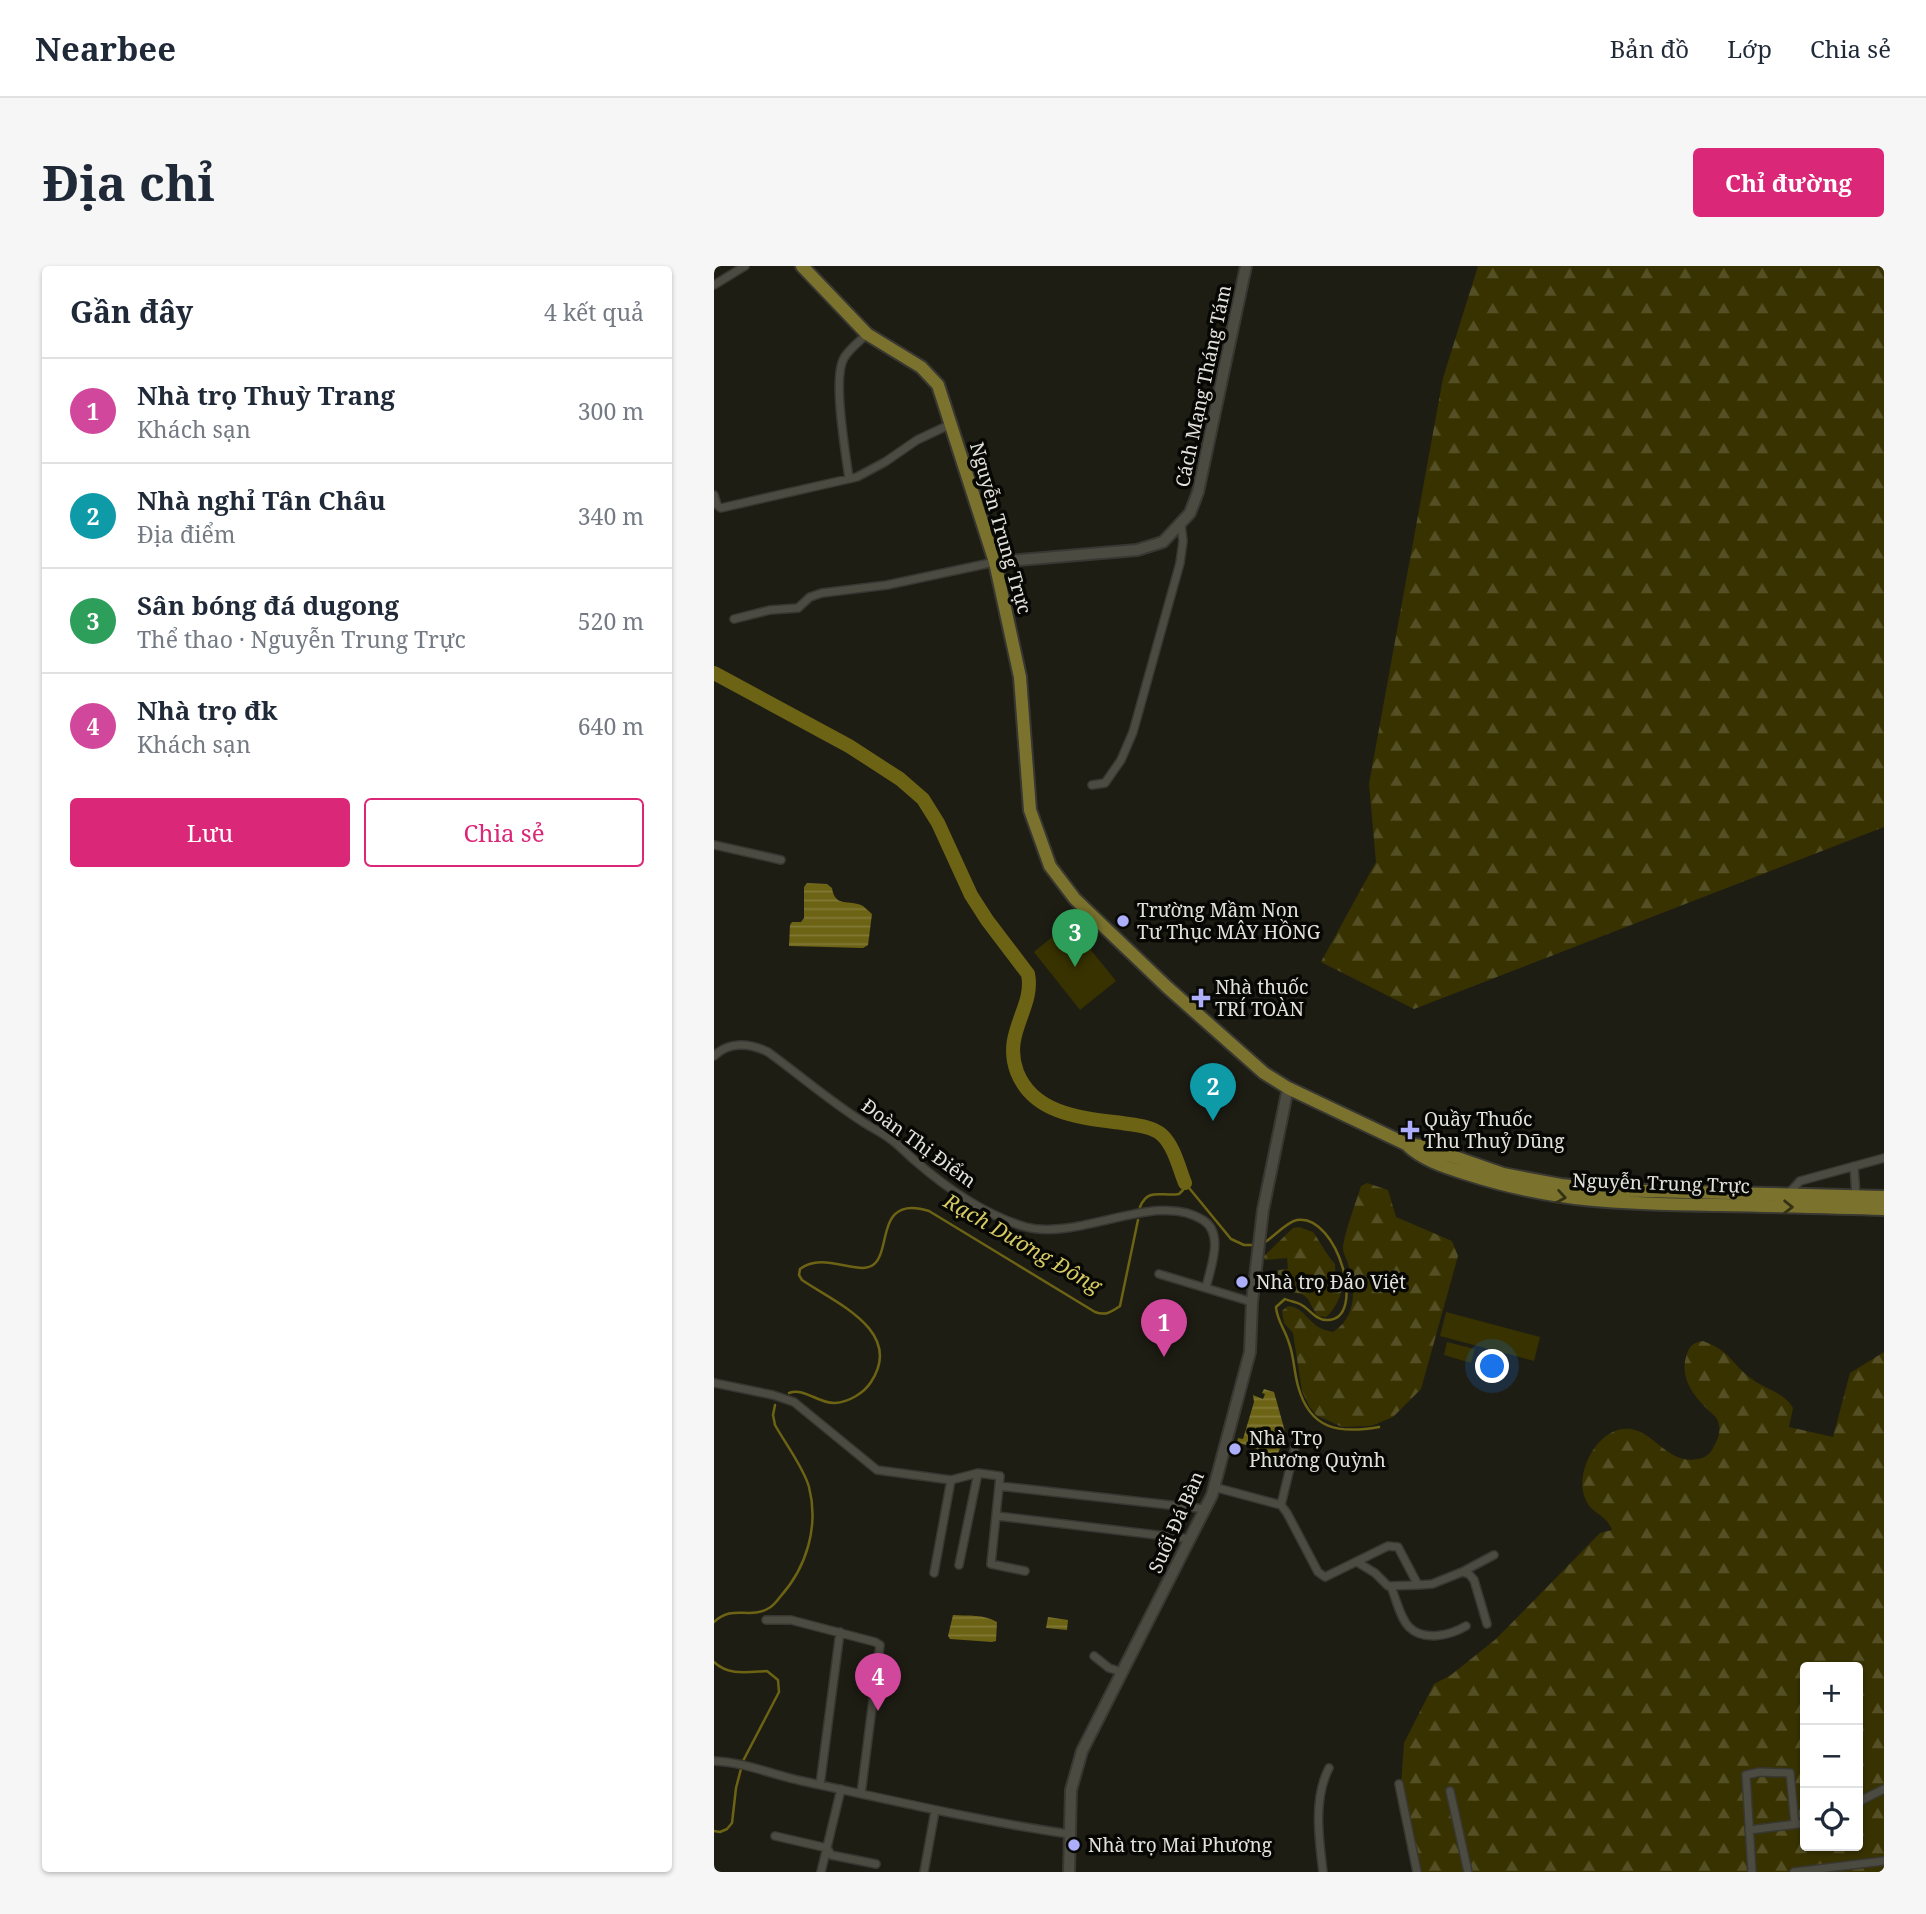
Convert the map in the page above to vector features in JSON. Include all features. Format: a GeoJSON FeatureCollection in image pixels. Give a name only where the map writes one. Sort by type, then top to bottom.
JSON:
{"type":"FeatureCollection","features":[{"type":"Feature","properties":{"kind":"main road","name":"Nguyễn Trung Trực"},"geometry":{"type":"LineString","coordinates":[[802,266],[867,334],[931,376],[938,384],[995,562],[1020,677],[1030,810],[1050,866],[1075,899],[1247,1059],[1288,1088],[1406,1144],[1423,1146],[1503,1174],[1607,1190],[1788,1194],[1858,1202],[1884,1209]]}},
{"type":"Feature","properties":{"kind":"main road","name":"Nguyễn Trung Trực"},"geometry":{"type":"LineString","coordinates":[[1406,1144],[1416,1154],[1460,1172],[1566,1199],[1617,1204],[1858,1202],[1884,1197]]}},
{"type":"Feature","properties":{"kind":"street"},"geometry":{"type":"LineString","coordinates":[[714,285],[745,266]]}},
{"type":"Feature","properties":{"kind":"street","name":"Cách Mạng Tháng Tám"},"geometry":{"type":"LineString","coordinates":[[995,562],[1136,550],[1163,542],[1181,524],[1190,513],[1198,492],[1246,266]]}},
{"type":"Feature","properties":{"kind":"street"},"geometry":{"type":"LineString","coordinates":[[849,479],[839,387],[841,368],[844,358],[867,334]]}},
{"type":"Feature","properties":{"kind":"street"},"geometry":{"type":"LineString","coordinates":[[714,495],[721,508],[849,479],[867,473],[917,440],[952,424]]}},
{"type":"Feature","properties":{"kind":"street"},"geometry":{"type":"LineString","coordinates":[[1092,785],[1105,783],[1112,774],[1133,732],[1180,564],[1183,541],[1181,524]]}},
{"type":"Feature","properties":{"kind":"street"},"geometry":{"type":"LineString","coordinates":[[734,619],[770,610],[798,608],[810,597],[822,593],[887,585],[995,562]]}},
{"type":"Feature","properties":{"kind":"street"},"geometry":{"type":"LineString","coordinates":[[714,845],[781,860]]}},
{"type":"Feature","properties":{"kind":"street","name":"Đoàn Thị Điểm"},"geometry":{"type":"LineString","coordinates":[[714,1056],[726,1047],[735,1045],[750,1044],[768,1052],[865,1124],[887,1136],[953,1189],[998,1215],[1024,1226],[1065,1229],[1123,1216],[1175,1211],[1201,1218],[1209,1225],[1215,1241],[1206,1288]]}},
{"type":"Feature","properties":{"kind":"street","name":"Suối Đá Bàn"},"geometry":{"type":"LineString","coordinates":[[1069,1872],[1071,1790],[1082,1751],[1192,1539],[1214,1487],[1250,1352],[1252,1302],[1263,1210],[1288,1088]]}},
{"type":"Feature","properties":{"kind":"street"},"geometry":{"type":"LineString","coordinates":[[1788,1194],[1800,1181],[1884,1158]]}},
{"type":"Feature","properties":{"kind":"street"},"geometry":{"type":"LineString","coordinates":[[1854,1166],[1858,1202]]}},
{"type":"Feature","properties":{"kind":"street"},"geometry":{"type":"LineString","coordinates":[[1159,1275],[1252,1302]]}},
{"type":"Feature","properties":{"kind":"street"},"geometry":{"type":"LineString","coordinates":[[714,1382],[794,1402],[877,1470],[951,1480],[978,1473],[1000,1476],[991,1564],[1025,1571]]}},
{"type":"Feature","properties":{"kind":"street"},"geometry":{"type":"LineString","coordinates":[[1296,1443],[1281,1505],[1321,1575],[1328,1576],[1383,1548],[1395,1546],[1401,1551],[1418,1585]]}},
{"type":"Feature","properties":{"kind":"street"},"geometry":{"type":"LineString","coordinates":[[959,1565],[978,1473]]}},
{"type":"Feature","properties":{"kind":"street"},"geometry":{"type":"LineString","coordinates":[[934,1573],[951,1480]]}},
{"type":"Feature","properties":{"kind":"street"},"geometry":{"type":"LineString","coordinates":[[999,1486],[1206,1509]]}},
{"type":"Feature","properties":{"kind":"street"},"geometry":{"type":"LineString","coordinates":[[1214,1487],[1281,1505]]}},
{"type":"Feature","properties":{"kind":"street"},"geometry":{"type":"LineString","coordinates":[[997,1516],[1192,1539]]}},
{"type":"Feature","properties":{"kind":"street"},"geometry":{"type":"LineString","coordinates":[[1391,1587],[1432,1584],[1462,1573],[1494,1555]]}},
{"type":"Feature","properties":{"kind":"street"},"geometry":{"type":"LineString","coordinates":[[1357,1562],[1391,1587],[1406,1624],[1418,1633],[1446,1635],[1466,1626]]}},
{"type":"Feature","properties":{"kind":"street"},"geometry":{"type":"LineString","coordinates":[[1462,1573],[1469,1574],[1474,1580],[1487,1624]]}},
{"type":"Feature","properties":{"kind":"street"},"geometry":{"type":"LineString","coordinates":[[766,1620],[791,1620],[880,1645],[861,1794]]}},
{"type":"Feature","properties":{"kind":"street"},"geometry":{"type":"LineString","coordinates":[[820,1785],[840,1632]]}},
{"type":"Feature","properties":{"kind":"street"},"geometry":{"type":"LineString","coordinates":[[1094,1656],[1109,1668],[1122,1672]]}},
{"type":"Feature","properties":{"kind":"street"},"geometry":{"type":"LineString","coordinates":[[714,1761],[737,1764],[935,1811],[1069,1834]]}},
{"type":"Feature","properties":{"kind":"street"},"geometry":{"type":"LineString","coordinates":[[1322,1872],[1320,1804],[1329,1768]]}},
{"type":"Feature","properties":{"kind":"street"},"geometry":{"type":"LineString","coordinates":[[1752,1872],[1745,1777],[1750,1773],[1790,1773],[1796,1824]]}},
{"type":"Feature","properties":{"kind":"street"},"geometry":{"type":"LineString","coordinates":[[1399,1784],[1417,1872]]}},
{"type":"Feature","properties":{"kind":"street"},"geometry":{"type":"LineString","coordinates":[[821,1872],[841,1789]]}},
{"type":"Feature","properties":{"kind":"street"},"geometry":{"type":"LineString","coordinates":[[1863,1799],[1884,1789]]}},
{"type":"Feature","properties":{"kind":"street"},"geometry":{"type":"LineString","coordinates":[[1450,1791],[1468,1872]]}},
{"type":"Feature","properties":{"kind":"street"},"geometry":{"type":"LineString","coordinates":[[925,1872],[935,1811]]}},
{"type":"Feature","properties":{"kind":"street"},"geometry":{"type":"LineString","coordinates":[[1749,1830],[1800,1824]]}},
{"type":"Feature","properties":{"kind":"street"},"geometry":{"type":"LineString","coordinates":[[775,1836],[827,1848],[831,1855],[876,1864]]}},
{"type":"Feature","properties":{"kind":"street"},"geometry":{"type":"LineString","coordinates":[[1794,1872],[1884,1861]]}},
{"type":"Feature","properties":{"kind":"green space"},"geometry":{"type":"Polygon","coordinates":[[[1478,266],[1884,266],[1884,827],[1414,1009],[1321,962],[1376,862],[1369,784],[1443,378],[1478,266]]]}},
{"type":"Feature","properties":{"kind":"green space"},"geometry":{"type":"Polygon","coordinates":[[[1069,923],[1116,981],[1080,1010],[1034,952],[1069,923]]]}},
{"type":"Feature","properties":{"kind":"green space"},"geometry":{"type":"Polygon","coordinates":[[[1367,1183],[1388,1190],[1396,1217],[1452,1241],[1458,1256],[1421,1389],[1393,1417],[1371,1426],[1342,1427],[1316,1415],[1309,1406],[1302,1391],[1293,1333],[1284,1323],[1282,1311],[1288,1306],[1294,1307],[1324,1330],[1333,1332],[1347,1318],[1353,1292],[1351,1273],[1343,1251],[1344,1243],[1361,1186],[1367,1183]]]}},
{"type":"Feature","properties":{"kind":"green space"},"geometry":{"type":"Polygon","coordinates":[[[1299,1227],[1313,1232],[1335,1264],[1341,1290],[1336,1304],[1326,1317],[1317,1316],[1308,1299],[1302,1294],[1276,1285],[1273,1276],[1279,1270],[1288,1269],[1287,1258],[1265,1260],[1263,1257],[1293,1228],[1299,1227]]]}},
{"type":"Feature","properties":{"kind":"green space"},"geometry":{"type":"Polygon","coordinates":[[[1446,1312],[1540,1337],[1534,1361],[1440,1336],[1446,1312]]]}},
{"type":"Feature","properties":{"kind":"green space"},"geometry":{"type":"Polygon","coordinates":[[[1703,1341],[1720,1349],[1757,1383],[1785,1398],[1793,1408],[1789,1427],[1833,1437],[1850,1373],[1884,1352],[1884,1872],[1418,1872],[1401,1785],[1404,1743],[1434,1684],[1451,1675],[1496,1639],[1600,1533],[1612,1530],[1606,1520],[1588,1504],[1583,1487],[1586,1463],[1599,1442],[1619,1429],[1631,1429],[1648,1436],[1670,1453],[1688,1460],[1701,1458],[1711,1451],[1719,1434],[1718,1421],[1702,1404],[1686,1379],[1686,1357],[1692,1346],[1703,1341]]]}},
{"type":"Feature","properties":{"kind":"green space"},"geometry":{"type":"Polygon","coordinates":[[[1447,1342],[1475,1349],[1471,1363],[1444,1355],[1447,1342]]]}},
{"type":"Feature","properties":{"kind":"shaded area"},"geometry":{"type":"Polygon","coordinates":[[[807,883],[827,884],[839,901],[858,904],[872,914],[868,945],[863,948],[789,946],[790,925],[792,922],[801,922],[804,918],[804,887],[807,883]]]}},
{"type":"Feature","properties":{"kind":"shaded area"},"geometry":{"type":"Polygon","coordinates":[[[1264,1389],[1274,1392],[1286,1435],[1278,1453],[1274,1455],[1237,1442],[1238,1438],[1243,1439],[1254,1402],[1253,1395],[1263,1399],[1264,1389]]]}},
{"type":"Feature","properties":{"kind":"shaded area"},"geometry":{"type":"Polygon","coordinates":[[[953,1615],[981,1617],[997,1622],[996,1641],[950,1639],[948,1636],[953,1615]]]}},
{"type":"Feature","properties":{"kind":"shaded area"},"geometry":{"type":"Polygon","coordinates":[[[1048,1617],[1068,1620],[1067,1630],[1046,1628],[1048,1617]]]}},
{"type":"Feature","properties":{"kind":"waterway","name":"Rạch Dương Đông"},"geometry":{"type":"LineString","coordinates":[[714,673],[849,746],[900,779],[923,799],[938,823],[971,895],[1028,974],[1027,998],[1013,1045],[1017,1072],[1025,1086],[1047,1106],[1061,1112],[1143,1126],[1158,1132],[1170,1145],[1185,1183]]}},
{"type":"Feature","properties":{"kind":"waterway"},"geometry":{"type":"LineString","coordinates":[[1140,1207],[1151,1195],[1179,1194],[1185,1183],[1231,1239],[1244,1245],[1255,1245]]}},
{"type":"Feature","properties":{"kind":"waterway","name":"Rạch Dương Đông"},"geometry":{"type":"LineString","coordinates":[[789,1393],[800,1392],[835,1403],[856,1396],[871,1382],[879,1364],[879,1348],[873,1333],[847,1308],[802,1280],[800,1269],[819,1262],[858,1268],[873,1265],[879,1258],[888,1227],[900,1210],[912,1208],[929,1211],[1102,1314],[1120,1306],[1138,1220]]}},
{"type":"Feature","properties":{"kind":"waterway"},"geometry":{"type":"LineString","coordinates":[[1262,1244],[1297,1220],[1312,1222],[1325,1233],[1343,1268],[1345,1304],[1339,1316],[1323,1320],[1300,1304],[1285,1299],[1276,1307],[1279,1321],[1291,1348],[1303,1401],[1310,1412],[1328,1426],[1339,1429],[1379,1427]]}},
{"type":"Feature","properties":{"kind":"waterway","name":"Rạch Dương Đông"},"geometry":{"type":"LineString","coordinates":[[714,1622],[728,1614],[755,1613],[772,1606],[797,1573],[808,1545],[812,1516],[809,1487],[799,1464],[775,1425],[775,1405]]}},
{"type":"Feature","properties":{"kind":"waterway","name":"Rạch Dương Đông"},"geometry":{"type":"LineString","coordinates":[[714,1662],[732,1671],[767,1671],[778,1680],[779,1692],[743,1761],[736,1788],[732,1823],[727,1829],[714,1831]]}},
{"type":"Feature","properties":{"kind":"place","name":"Trường Mầm Non Tư Thục MÂY HỒNG"},"geometry":{"type":"Point","coordinates":[1123,921]}},
{"type":"Feature","properties":{"kind":"place","name":"Sân bóng đá dugong"},"geometry":{"type":"Point","coordinates":[1075,967]}},
{"type":"Feature","properties":{"kind":"place","name":"Nhà thuốc TRÍ TOÀN"},"geometry":{"type":"Point","coordinates":[1201,998]}},
{"type":"Feature","properties":{"kind":"place","name":"Nhà nghỉ Tân Châu"},"geometry":{"type":"Point","coordinates":[1213,1121]}},
{"type":"Feature","properties":{"kind":"place","name":"Quầy Thuốc Thu Thuỷ Dũng"},"geometry":{"type":"Point","coordinates":[1410,1130]}},
{"type":"Feature","properties":{"kind":"place","name":"Nhà trọ Đảo Việt"},"geometry":{"type":"Point","coordinates":[1242,1282]}},
{"type":"Feature","properties":{"kind":"place","name":"Nhà trọ Thuỳ Trang"},"geometry":{"type":"Point","coordinates":[1164,1357]}},
{"type":"Feature","properties":{"kind":"place","name":"Nhà Trọ Phương Quỳnh"},"geometry":{"type":"Point","coordinates":[1235,1449]}},
{"type":"Feature","properties":{"kind":"place","name":"Nhà trọ đk"},"geometry":{"type":"Point","coordinates":[878,1711]}},
{"type":"Feature","properties":{"kind":"place","name":"Nhà trọ Mai Phương"},"geometry":{"type":"Point","coordinates":[1074,1845]}}]}
